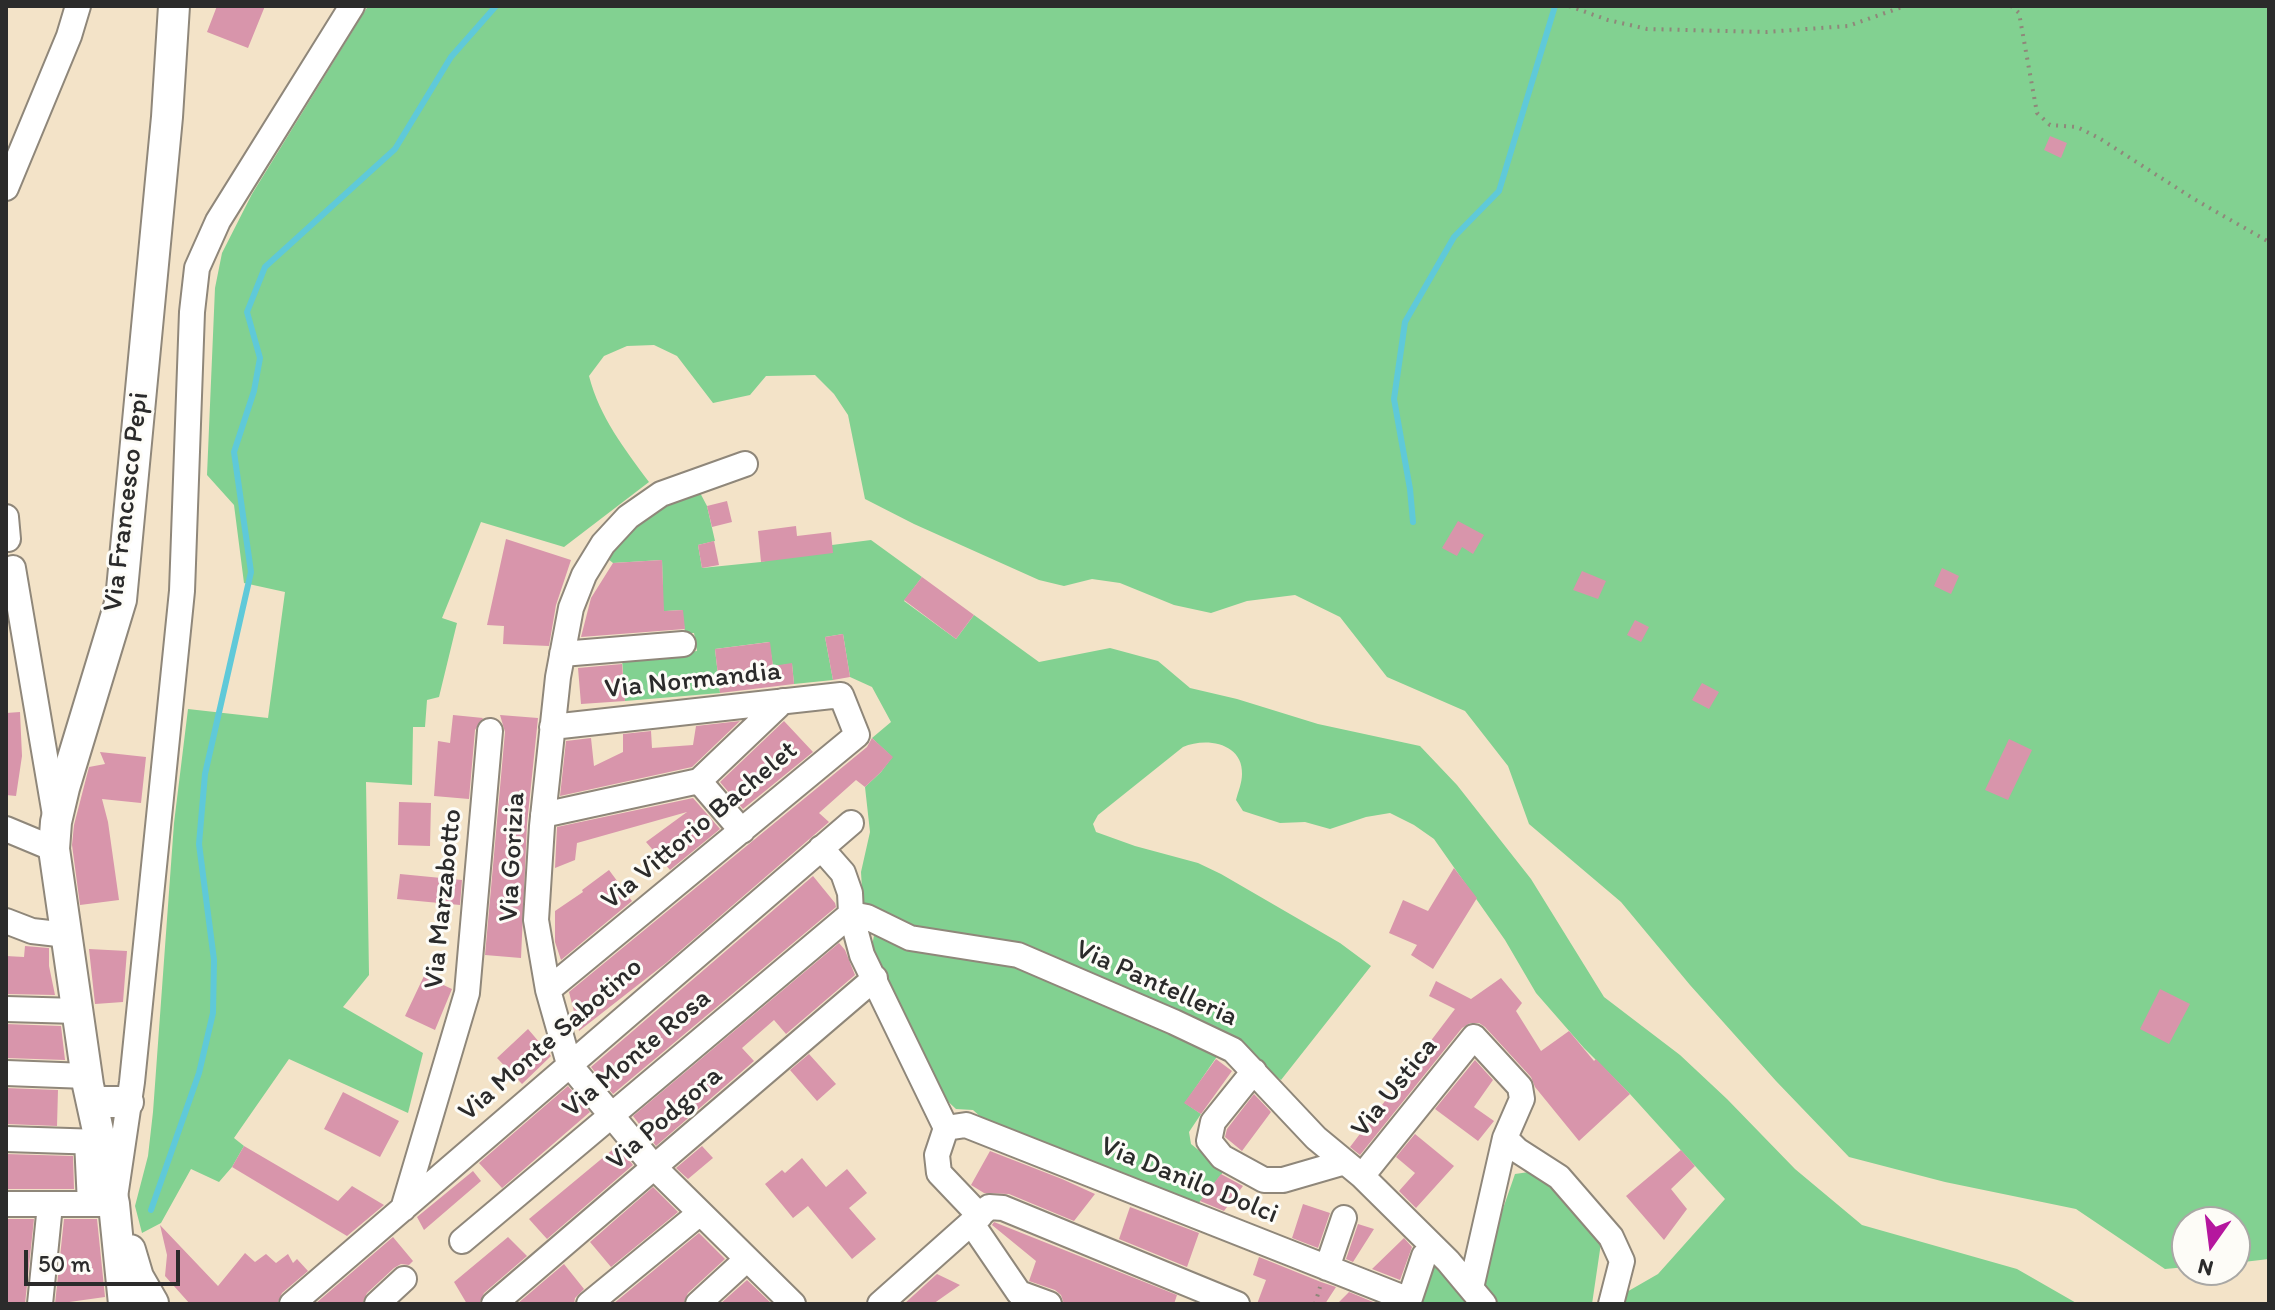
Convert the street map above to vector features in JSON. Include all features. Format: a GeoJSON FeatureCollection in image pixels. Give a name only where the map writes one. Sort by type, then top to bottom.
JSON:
{"type":"FeatureCollection","features":[{"type":"Feature","properties":{"kind":"main road","name":"Via Francesco Pepi"},"geometry":{"type":"LineString","coordinates":[[140,1304],[138,1277],[94,1204],[94,1142],[89,1088],[55,835],[64,788],[121,600],[174,6]]}},
{"type":"Feature","properties":{"kind":"main road"},"geometry":{"type":"LineString","coordinates":[[89,1088],[128,1102]]}},
{"type":"Feature","properties":{"kind":"street"},"geometry":{"type":"LineString","coordinates":[[6,188],[69,36],[78,6]]}},
{"type":"Feature","properties":{"kind":"street"},"geometry":{"type":"LineString","coordinates":[[6,1204],[94,1204],[128,1102],[182,591],[192,312],[197,268],[218,221],[352,6]]}},
{"type":"Feature","properties":{"kind":"street","name":"Via Gorizia"},"geometry":{"type":"LineString","coordinates":[[745,464],[661,494],[628,517],[603,544],[584,575],[571,608],[562,654],[543,815],[536,920],[548,990],[569,1064],[655,1168],[793,1304]]}},
{"type":"Feature","properties":{"kind":"street"},"geometry":{"type":"LineString","coordinates":[[6,829],[55,835],[13,568]]}},
{"type":"Feature","properties":{"kind":"street"},"geometry":{"type":"LineString","coordinates":[[562,654],[683,644]]}},
{"type":"Feature","properties":{"kind":"street","name":"Via Normandia"},"geometry":{"type":"LineString","coordinates":[[552,727],[841,695]]}},
{"type":"Feature","properties":{"kind":"street","name":"Via Vittorio Bachelet"},"geometry":{"type":"LineString","coordinates":[[548,990],[857,735],[841,695]]}},
{"type":"Feature","properties":{"kind":"street"},"geometry":{"type":"LineString","coordinates":[[543,815],[699,781],[783,701]]}},
{"type":"Feature","properties":{"kind":"street","name":"Via Marzabotto"},"geometry":{"type":"LineString","coordinates":[[403,1209],[467,993],[490,731]]}},
{"type":"Feature","properties":{"kind":"street"},"geometry":{"type":"LineString","coordinates":[[699,781],[742,831]]}},
{"type":"Feature","properties":{"kind":"street","name":"Via Monte Sabotino"},"geometry":{"type":"LineString","coordinates":[[292,1304],[851,823]]}},
{"type":"Feature","properties":{"kind":"street"},"geometry":{"type":"LineString","coordinates":[[821,848],[843,873],[862,955],[946,1128],[937,1155],[939,1173],[976,1220],[1019,1293],[1049,1304]]}},
{"type":"Feature","properties":{"kind":"street","name":"Via Pantelleria"},"geometry":{"type":"LineString","coordinates":[[851,914],[867,917],[910,938],[1018,955],[1233,1050],[1316,1138],[1353,1169],[1448,1261],[1477,1296]]}},
{"type":"Feature","properties":{"kind":"street","name":"Via Monte Rosa"},"geometry":{"type":"LineString","coordinates":[[462,1241],[851,914]]}},
{"type":"Feature","properties":{"kind":"street"},"geometry":{"type":"LineString","coordinates":[[6,921],[32,931],[67,935]]}},
{"type":"Feature","properties":{"kind":"street"},"geometry":{"type":"LineString","coordinates":[[6,936],[32,931]]}},
{"type":"Feature","properties":{"kind":"street","name":"Via Podgora"},"geometry":{"type":"LineString","coordinates":[[494,1304],[875,978]]}},
{"type":"Feature","properties":{"kind":"street"},"geometry":{"type":"LineString","coordinates":[[6,1009],[78,1011]]}},
{"type":"Feature","properties":{"kind":"street","name":"Via Ustica"},"geometry":{"type":"LineString","coordinates":[[1353,1169],[1474,1037],[1520,1087],[1522,1099],[1505,1138]]}},
{"type":"Feature","properties":{"kind":"street"},"geometry":{"type":"LineString","coordinates":[[1254,1071],[1213,1122],[1209,1141],[1222,1157],[1264,1180],[1353,1169]]}},
{"type":"Feature","properties":{"kind":"street"},"geometry":{"type":"LineString","coordinates":[[6,1073],[89,1088]]}},
{"type":"Feature","properties":{"kind":"street","name":"Via Danilo Dolci"},"geometry":{"type":"LineString","coordinates":[[946,1128],[966,1125],[1409,1302]]}},
{"type":"Feature","properties":{"kind":"street"},"geometry":{"type":"LineString","coordinates":[[1477,1296],[1505,1138]]}},
{"type":"Feature","properties":{"kind":"street"},"geometry":{"type":"LineString","coordinates":[[1505,1138],[1517,1150],[1559,1177],[1611,1237],[1622,1261],[1611,1304]]}},
{"type":"Feature","properties":{"kind":"street"},"geometry":{"type":"LineString","coordinates":[[6,1139],[94,1142]]}},
{"type":"Feature","properties":{"kind":"street"},"geometry":{"type":"LineString","coordinates":[[40,1304],[50,1205]]}},
{"type":"Feature","properties":{"kind":"street"},"geometry":{"type":"LineString","coordinates":[[880,1304],[989,1207],[1003,1208],[1237,1304]]}},
{"type":"Feature","properties":{"kind":"street"},"geometry":{"type":"LineString","coordinates":[[589,1304],[700,1213]]}},
{"type":"Feature","properties":{"kind":"street"},"geometry":{"type":"LineString","coordinates":[[1327,1268],[1344,1218]]}},
{"type":"Feature","properties":{"kind":"street"},"geometry":{"type":"LineString","coordinates":[[1409,1302],[1424,1256]]}},
{"type":"Feature","properties":{"kind":"street"},"geometry":{"type":"LineString","coordinates":[[698,1304],[746,1260]]}},
{"type":"Feature","properties":{"kind":"street"},"geometry":{"type":"LineString","coordinates":[[377,1304],[404,1279]]}},
{"type":"Feature","properties":{"kind":"path"},"geometry":{"type":"LineString","coordinates":[[1569,6],[1647,29],[1766,32],[1848,26],[1905,6]]}},
{"type":"Feature","properties":{"kind":"path"},"geometry":{"type":"LineString","coordinates":[[2011,6],[2019,13],[2037,113],[2050,125],[2077,127],[2269,242]]}},
{"type":"Feature","properties":{"kind":"green space"},"geometry":{"type":"Polygon","coordinates":[[[368,6],[2269,6],[2269,1259],[2251,1261],[2251,1206],[2171,1206],[2171,1268],[2165,1269],[2076,1209],[1945,1182],[1849,1157],[1690,985],[1621,902],[1529,824],[1508,766],[1465,711],[1387,677],[1340,617],[1295,595],[1247,601],[1211,613],[1174,605],[1120,583],[1092,579],[1064,586],[1039,580],[865,499],[848,415],[834,394],[815,375],[766,376],[750,395],[713,403],[677,356],[654,345],[627,346],[604,356],[589,376],[606,419],[649,482],[564,547],[481,522],[442,618],[457,623],[439,697],[427,700],[425,727],[413,727],[412,785],[366,782],[369,975],[343,1007],[423,1053],[408,1113],[289,1059],[234,1138],[244,1146],[232,1167],[219,1182],[191,1169],[161,1223],[142,1233],[135,1206],[148,1156],[153,1112],[174,823],[188,709],[268,718],[285,592],[244,583],[234,505],[207,475],[215,288],[222,253],[252,194],[368,6]]]}},
{"type":"Feature","properties":{"kind":"green space"},"geometry":{"type":"Polygon","coordinates":[[[697,487],[707,506],[715,541],[698,545],[702,568],[761,562],[832,545],[871,540],[922,577],[904,601],[956,639],[974,615],[1039,662],[1110,648],[1158,661],[1190,688],[1318,724],[1420,746],[1457,785],[1531,879],[1604,997],[1680,1055],[1795,1169],[1862,1225],[2017,1269],[2078,1304],[1621,1304],[1625,1293],[1658,1274],[1725,1199],[1536,993],[1505,940],[1434,839],[1390,813],[1330,829],[1305,822],[1280,823],[1243,811],[1236,800],[1242,777],[1241,764],[1230,749],[1222,745],[1202,743],[1183,747],[1098,815],[1093,824],[1096,832],[1198,863],[1221,874],[1340,943],[1371,966],[1281,1080],[1218,1029],[1023,947],[910,929],[863,907],[861,872],[870,832],[865,787],[892,757],[872,738],[891,722],[872,687],[850,677],[843,634],[825,637],[833,680],[794,684],[792,664],[773,666],[769,642],[715,649],[720,693],[625,701],[622,659],[697,651],[694,633],[685,633],[682,610],[587,616],[594,598],[663,593],[662,560],[613,563],[603,555],[635,518],[697,487]]]}},
{"type":"Feature","properties":{"kind":"green space"},"geometry":{"type":"Polygon","coordinates":[[[875,930],[1019,961],[1218,1055],[1185,1103],[1201,1114],[1189,1132],[1191,1144],[1224,1171],[1194,1209],[993,1128],[973,1110],[956,1109],[940,1094],[870,957],[875,930]]]}},
{"type":"Feature","properties":{"kind":"green space"},"geometry":{"type":"Polygon","coordinates":[[[1529,1172],[1546,1180],[1601,1243],[1592,1304],[1492,1304],[1479,1278],[1515,1174],[1529,1172]]]}},
{"type":"Feature","properties":{"kind":"green space"},"geometry":{"type":"Polygon","coordinates":[[[1436,1261],[1473,1304],[1416,1304],[1428,1268],[1436,1261]]]}},
{"type":"Feature","properties":{"kind":"building"},"geometry":{"type":"Polygon","coordinates":[[[217,6],[265,6],[248,48],[207,32],[217,6]]]}},
{"type":"Feature","properties":{"kind":"building"},"geometry":{"type":"Polygon","coordinates":[[[2050,136],[2067,143],[2061,158],[2044,150],[2050,136]]]}},
{"type":"Feature","properties":{"kind":"building"},"geometry":{"type":"Polygon","coordinates":[[[727,501],[732,522],[712,527],[707,506],[727,501]]]}},
{"type":"Feature","properties":{"kind":"building"},"geometry":{"type":"Polygon","coordinates":[[[1458,521],[1484,535],[1473,554],[1462,547],[1457,556],[1442,548],[1458,521]]]}},
{"type":"Feature","properties":{"kind":"building"},"geometry":{"type":"Polygon","coordinates":[[[796,526],[797,536],[831,532],[833,553],[761,562],[758,531],[796,526]]]}},
{"type":"Feature","properties":{"kind":"building"},"geometry":{"type":"Polygon","coordinates":[[[506,539],[571,560],[556,605],[549,646],[503,644],[504,626],[487,625],[506,539]]]}},
{"type":"Feature","properties":{"kind":"building"},"geometry":{"type":"Polygon","coordinates":[[[714,541],[719,565],[702,568],[698,545],[714,541]]]}},
{"type":"Feature","properties":{"kind":"building"},"geometry":{"type":"Polygon","coordinates":[[[662,560],[664,611],[683,610],[685,629],[581,637],[591,598],[613,563],[662,560]]]}},
{"type":"Feature","properties":{"kind":"building"},"geometry":{"type":"Polygon","coordinates":[[[1942,568],[1959,576],[1951,594],[1934,586],[1942,568]]]}},
{"type":"Feature","properties":{"kind":"building"},"geometry":{"type":"Polygon","coordinates":[[[1582,571],[1606,581],[1598,599],[1573,590],[1582,571]]]}},
{"type":"Feature","properties":{"kind":"building"},"geometry":{"type":"Polygon","coordinates":[[[922,577],[974,615],[956,639],[904,600],[922,577]]]}},
{"type":"Feature","properties":{"kind":"building"},"geometry":{"type":"Polygon","coordinates":[[[1635,620],[1649,627],[1641,642],[1627,635],[1635,620]]]}},
{"type":"Feature","properties":{"kind":"building"},"geometry":{"type":"Polygon","coordinates":[[[843,634],[850,677],[833,680],[825,637],[843,634]]]}},
{"type":"Feature","properties":{"kind":"building"},"geometry":{"type":"Polygon","coordinates":[[[770,642],[773,666],[792,663],[794,684],[720,693],[715,649],[770,642]]]}},
{"type":"Feature","properties":{"kind":"building"},"geometry":{"type":"Polygon","coordinates":[[[622,664],[625,701],[581,704],[578,668],[622,664]]]}},
{"type":"Feature","properties":{"kind":"building"},"geometry":{"type":"Polygon","coordinates":[[[1702,683],[1719,692],[1709,709],[1692,700],[1702,683]]]}},
{"type":"Feature","properties":{"kind":"building"},"geometry":{"type":"Polygon","coordinates":[[[20,712],[22,756],[16,796],[6,795],[6,713],[20,712]]]}},
{"type":"Feature","properties":{"kind":"building"},"geometry":{"type":"Polygon","coordinates":[[[453,715],[483,718],[475,730],[469,799],[434,796],[438,741],[450,743],[453,715]]]}},
{"type":"Feature","properties":{"kind":"building"},"geometry":{"type":"Polygon","coordinates":[[[500,715],[538,718],[527,824],[521,958],[485,955],[505,732],[500,715]]]}},
{"type":"Feature","properties":{"kind":"building"},"geometry":{"type":"Polygon","coordinates":[[[740,721],[692,767],[560,796],[566,741],[591,738],[594,766],[623,752],[623,734],[651,731],[652,748],[693,745],[696,726],[740,721]]]}},
{"type":"Feature","properties":{"kind":"building"},"geometry":{"type":"Polygon","coordinates":[[[784,721],[813,752],[743,809],[720,782],[784,721]]]}},
{"type":"Feature","properties":{"kind":"building"},"geometry":{"type":"Polygon","coordinates":[[[872,738],[893,757],[881,772],[865,787],[856,780],[819,813],[829,822],[666,963],[579,1031],[569,992],[867,747],[872,738]]]}},
{"type":"Feature","properties":{"kind":"building"},"geometry":{"type":"Polygon","coordinates":[[[2009,739],[2032,750],[2008,800],[1985,790],[2009,739]]]}},
{"type":"Feature","properties":{"kind":"building"},"geometry":{"type":"Polygon","coordinates":[[[100,752],[146,757],[141,803],[102,799],[119,900],[80,905],[72,845],[74,825],[89,767],[105,764],[100,752]]]}},
{"type":"Feature","properties":{"kind":"building"},"geometry":{"type":"Polygon","coordinates":[[[693,798],[720,829],[670,870],[646,842],[687,812],[577,843],[575,860],[555,868],[557,827],[693,798]]]}},
{"type":"Feature","properties":{"kind":"building"},"geometry":{"type":"Polygon","coordinates":[[[399,802],[431,803],[430,846],[398,845],[399,802]]]}},
{"type":"Feature","properties":{"kind":"building"},"geometry":{"type":"Polygon","coordinates":[[[1454,868],[1477,898],[1433,969],[1411,955],[1417,945],[1389,933],[1403,900],[1428,911],[1454,868]]]}},
{"type":"Feature","properties":{"kind":"building"},"geometry":{"type":"Polygon","coordinates":[[[609,870],[632,901],[561,960],[555,942],[555,911],[609,870]]]}},
{"type":"Feature","properties":{"kind":"building"},"geometry":{"type":"Polygon","coordinates":[[[400,874],[462,880],[460,905],[397,899],[400,874]]]}},
{"type":"Feature","properties":{"kind":"building"},"geometry":{"type":"Polygon","coordinates":[[[813,876],[836,907],[613,1094],[591,1067],[813,876]]]}},
{"type":"Feature","properties":{"kind":"building"},"geometry":{"type":"Polygon","coordinates":[[[839,943],[855,975],[786,1034],[774,1020],[742,1048],[754,1061],[656,1146],[633,1116],[839,943]]]}},
{"type":"Feature","properties":{"kind":"building"},"geometry":{"type":"Polygon","coordinates":[[[25,946],[49,948],[55,995],[6,994],[6,956],[24,957],[25,946]]]}},
{"type":"Feature","properties":{"kind":"building"},"geometry":{"type":"Polygon","coordinates":[[[89,949],[127,951],[123,1002],[95,1004],[89,949]]]}},
{"type":"Feature","properties":{"kind":"building"},"geometry":{"type":"Polygon","coordinates":[[[424,976],[452,989],[435,1030],[405,1016],[424,976]]]}},
{"type":"Feature","properties":{"kind":"building"},"geometry":{"type":"Polygon","coordinates":[[[1501,978],[1522,1003],[1516,1011],[1541,1051],[1569,1031],[1594,1061],[1596,1059],[1630,1094],[1579,1141],[1535,1087],[1531,1077],[1485,1027],[1470,1023],[1462,1028],[1360,1155],[1350,1147],[1455,1009],[1429,996],[1436,981],[1471,999],[1501,978]]]}},
{"type":"Feature","properties":{"kind":"building"},"geometry":{"type":"Polygon","coordinates":[[[2160,989],[2190,1004],[2169,1044],[2140,1029],[2160,989]]]}},
{"type":"Feature","properties":{"kind":"building"},"geometry":{"type":"Polygon","coordinates":[[[6,1024],[61,1026],[65,1060],[6,1058],[6,1024]]]}},
{"type":"Feature","properties":{"kind":"building"},"geometry":{"type":"Polygon","coordinates":[[[528,1029],[551,1056],[522,1084],[497,1058],[528,1029]]]}},
{"type":"Feature","properties":{"kind":"building"},"geometry":{"type":"Polygon","coordinates":[[[809,1054],[836,1084],[817,1101],[790,1070],[809,1054]]]}},
{"type":"Feature","properties":{"kind":"building"},"geometry":{"type":"Polygon","coordinates":[[[1216,1059],[1232,1071],[1201,1114],[1184,1103],[1216,1059]]]}},
{"type":"Feature","properties":{"kind":"building"},"geometry":{"type":"Polygon","coordinates":[[[1475,1060],[1493,1080],[1474,1107],[1494,1121],[1478,1141],[1435,1109],[1475,1060]]]}},
{"type":"Feature","properties":{"kind":"building"},"geometry":{"type":"Polygon","coordinates":[[[568,1086],[590,1112],[502,1188],[479,1163],[568,1086]]]}},
{"type":"Feature","properties":{"kind":"building"},"geometry":{"type":"Polygon","coordinates":[[[6,1088],[58,1090],[57,1126],[6,1124],[6,1088]]]}},
{"type":"Feature","properties":{"kind":"building"},"geometry":{"type":"Polygon","coordinates":[[[343,1092],[399,1121],[380,1157],[324,1129],[343,1092]]]}},
{"type":"Feature","properties":{"kind":"building"},"geometry":{"type":"Polygon","coordinates":[[[1254,1094],[1271,1112],[1242,1151],[1225,1137],[1227,1129],[1254,1094]]]}},
{"type":"Feature","properties":{"kind":"building"},"geometry":{"type":"Polygon","coordinates":[[[1415,1134],[1454,1166],[1416,1208],[1399,1191],[1415,1173],[1396,1157],[1415,1134]]]}},
{"type":"Feature","properties":{"kind":"building"},"geometry":{"type":"Polygon","coordinates":[[[244,1146],[338,1201],[352,1186],[384,1205],[347,1236],[232,1167],[244,1146]]]}},
{"type":"Feature","properties":{"kind":"building"},"geometry":{"type":"Polygon","coordinates":[[[617,1146],[633,1165],[547,1239],[529,1219],[617,1146]]]}},
{"type":"Feature","properties":{"kind":"building"},"geometry":{"type":"Polygon","coordinates":[[[702,1146],[713,1158],[688,1179],[676,1168],[702,1146]]]}},
{"type":"Feature","properties":{"kind":"building"},"geometry":{"type":"Polygon","coordinates":[[[1681,1150],[1695,1166],[1671,1189],[1687,1209],[1664,1240],[1626,1196],[1681,1150]]]}},
{"type":"Feature","properties":{"kind":"building"},"geometry":{"type":"Polygon","coordinates":[[[990,1151],[1095,1194],[1074,1221],[1009,1194],[984,1193],[971,1185],[990,1151]]]}},
{"type":"Feature","properties":{"kind":"building"},"geometry":{"type":"Polygon","coordinates":[[[6,1154],[73,1156],[74,1189],[6,1189],[6,1154]]]}},
{"type":"Feature","properties":{"kind":"building"},"geometry":{"type":"Polygon","coordinates":[[[802,1158],[826,1187],[847,1169],[867,1193],[849,1208],[876,1239],[852,1259],[808,1206],[793,1218],[765,1184],[782,1170],[785,1173],[802,1158]]]}},
{"type":"Feature","properties":{"kind":"building"},"geometry":{"type":"Polygon","coordinates":[[[473,1171],[481,1181],[424,1230],[417,1217],[473,1171]]]}},
{"type":"Feature","properties":{"kind":"building"},"geometry":{"type":"Polygon","coordinates":[[[1221,1174],[1243,1186],[1224,1211],[1200,1201],[1221,1174]]]}},
{"type":"Feature","properties":{"kind":"building"},"geometry":{"type":"Polygon","coordinates":[[[653,1187],[678,1212],[611,1267],[590,1242],[653,1187]]]}},
{"type":"Feature","properties":{"kind":"building"},"geometry":{"type":"Polygon","coordinates":[[[1303,1204],[1330,1213],[1318,1248],[1292,1238],[1303,1204]]]}},
{"type":"Feature","properties":{"kind":"building"},"geometry":{"type":"Polygon","coordinates":[[[1130,1207],[1199,1233],[1187,1267],[1119,1239],[1130,1207]]]}},
{"type":"Feature","properties":{"kind":"building"},"geometry":{"type":"Polygon","coordinates":[[[6,1219],[34,1219],[25,1304],[6,1304],[6,1219]]]}},
{"type":"Feature","properties":{"kind":"building"},"geometry":{"type":"Polygon","coordinates":[[[64,1219],[97,1219],[105,1297],[55,1304],[64,1219]]]}},
{"type":"Feature","properties":{"kind":"building"},"geometry":{"type":"Polygon","coordinates":[[[994,1222],[1177,1295],[1174,1304],[1064,1304],[1055,1290],[1029,1281],[1036,1261],[992,1225],[994,1222]]]}},
{"type":"Feature","properties":{"kind":"building"},"geometry":{"type":"Polygon","coordinates":[[[1358,1224],[1374,1229],[1353,1262],[1346,1259],[1358,1224]]]}},
{"type":"Feature","properties":{"kind":"building"},"geometry":{"type":"Polygon","coordinates":[[[160,1225],[218,1286],[245,1253],[255,1262],[266,1254],[276,1263],[288,1254],[293,1263],[297,1259],[308,1271],[282,1293],[277,1304],[190,1304],[165,1276],[167,1255],[160,1225]]]}},
{"type":"Feature","properties":{"kind":"building"},"geometry":{"type":"Polygon","coordinates":[[[699,1233],[725,1259],[688,1293],[683,1304],[613,1304],[699,1233]]]}},
{"type":"Feature","properties":{"kind":"building"},"geometry":{"type":"Polygon","coordinates":[[[393,1237],[413,1261],[409,1265],[401,1264],[394,1268],[367,1293],[362,1304],[315,1304],[393,1237]]]}},
{"type":"Feature","properties":{"kind":"building"},"geometry":{"type":"Polygon","coordinates":[[[508,1237],[527,1256],[484,1293],[479,1304],[467,1304],[454,1282],[508,1237]]]}},
{"type":"Feature","properties":{"kind":"building"},"geometry":{"type":"Polygon","coordinates":[[[1404,1238],[1412,1247],[1400,1280],[1372,1269],[1404,1238]]]}},
{"type":"Feature","properties":{"kind":"building"},"geometry":{"type":"Polygon","coordinates":[[[1259,1257],[1336,1287],[1325,1304],[1257,1304],[1266,1280],[1253,1275],[1259,1257]]]}},
{"type":"Feature","properties":{"kind":"building"},"geometry":{"type":"Polygon","coordinates":[[[564,1264],[584,1289],[575,1298],[574,1304],[517,1304],[564,1264]]]}},
{"type":"Feature","properties":{"kind":"building"},"geometry":{"type":"Polygon","coordinates":[[[937,1274],[960,1285],[933,1304],[904,1304],[937,1274]]]}},
{"type":"Feature","properties":{"kind":"building"},"geometry":{"type":"Polygon","coordinates":[[[747,1280],[772,1304],[720,1304],[747,1280]]]}},
{"type":"Feature","properties":{"kind":"building"},"geometry":{"type":"Polygon","coordinates":[[[1349,1292],[1378,1304],[1337,1304],[1349,1292]]]}},
{"type":"Feature","properties":{"kind":"waterway"},"geometry":{"type":"LineString","coordinates":[[151,1210],[199,1073],[213,1013],[214,960],[199,844],[205,774],[251,572],[234,452],[254,391],[260,358],[247,312],[265,267],[395,149],[451,57],[496,6]]}},
{"type":"Feature","properties":{"kind":"waterway"},"geometry":{"type":"LineString","coordinates":[[1413,522],[1394,399],[1405,322],[1454,237],[1499,191],[1555,6]]}}]}
